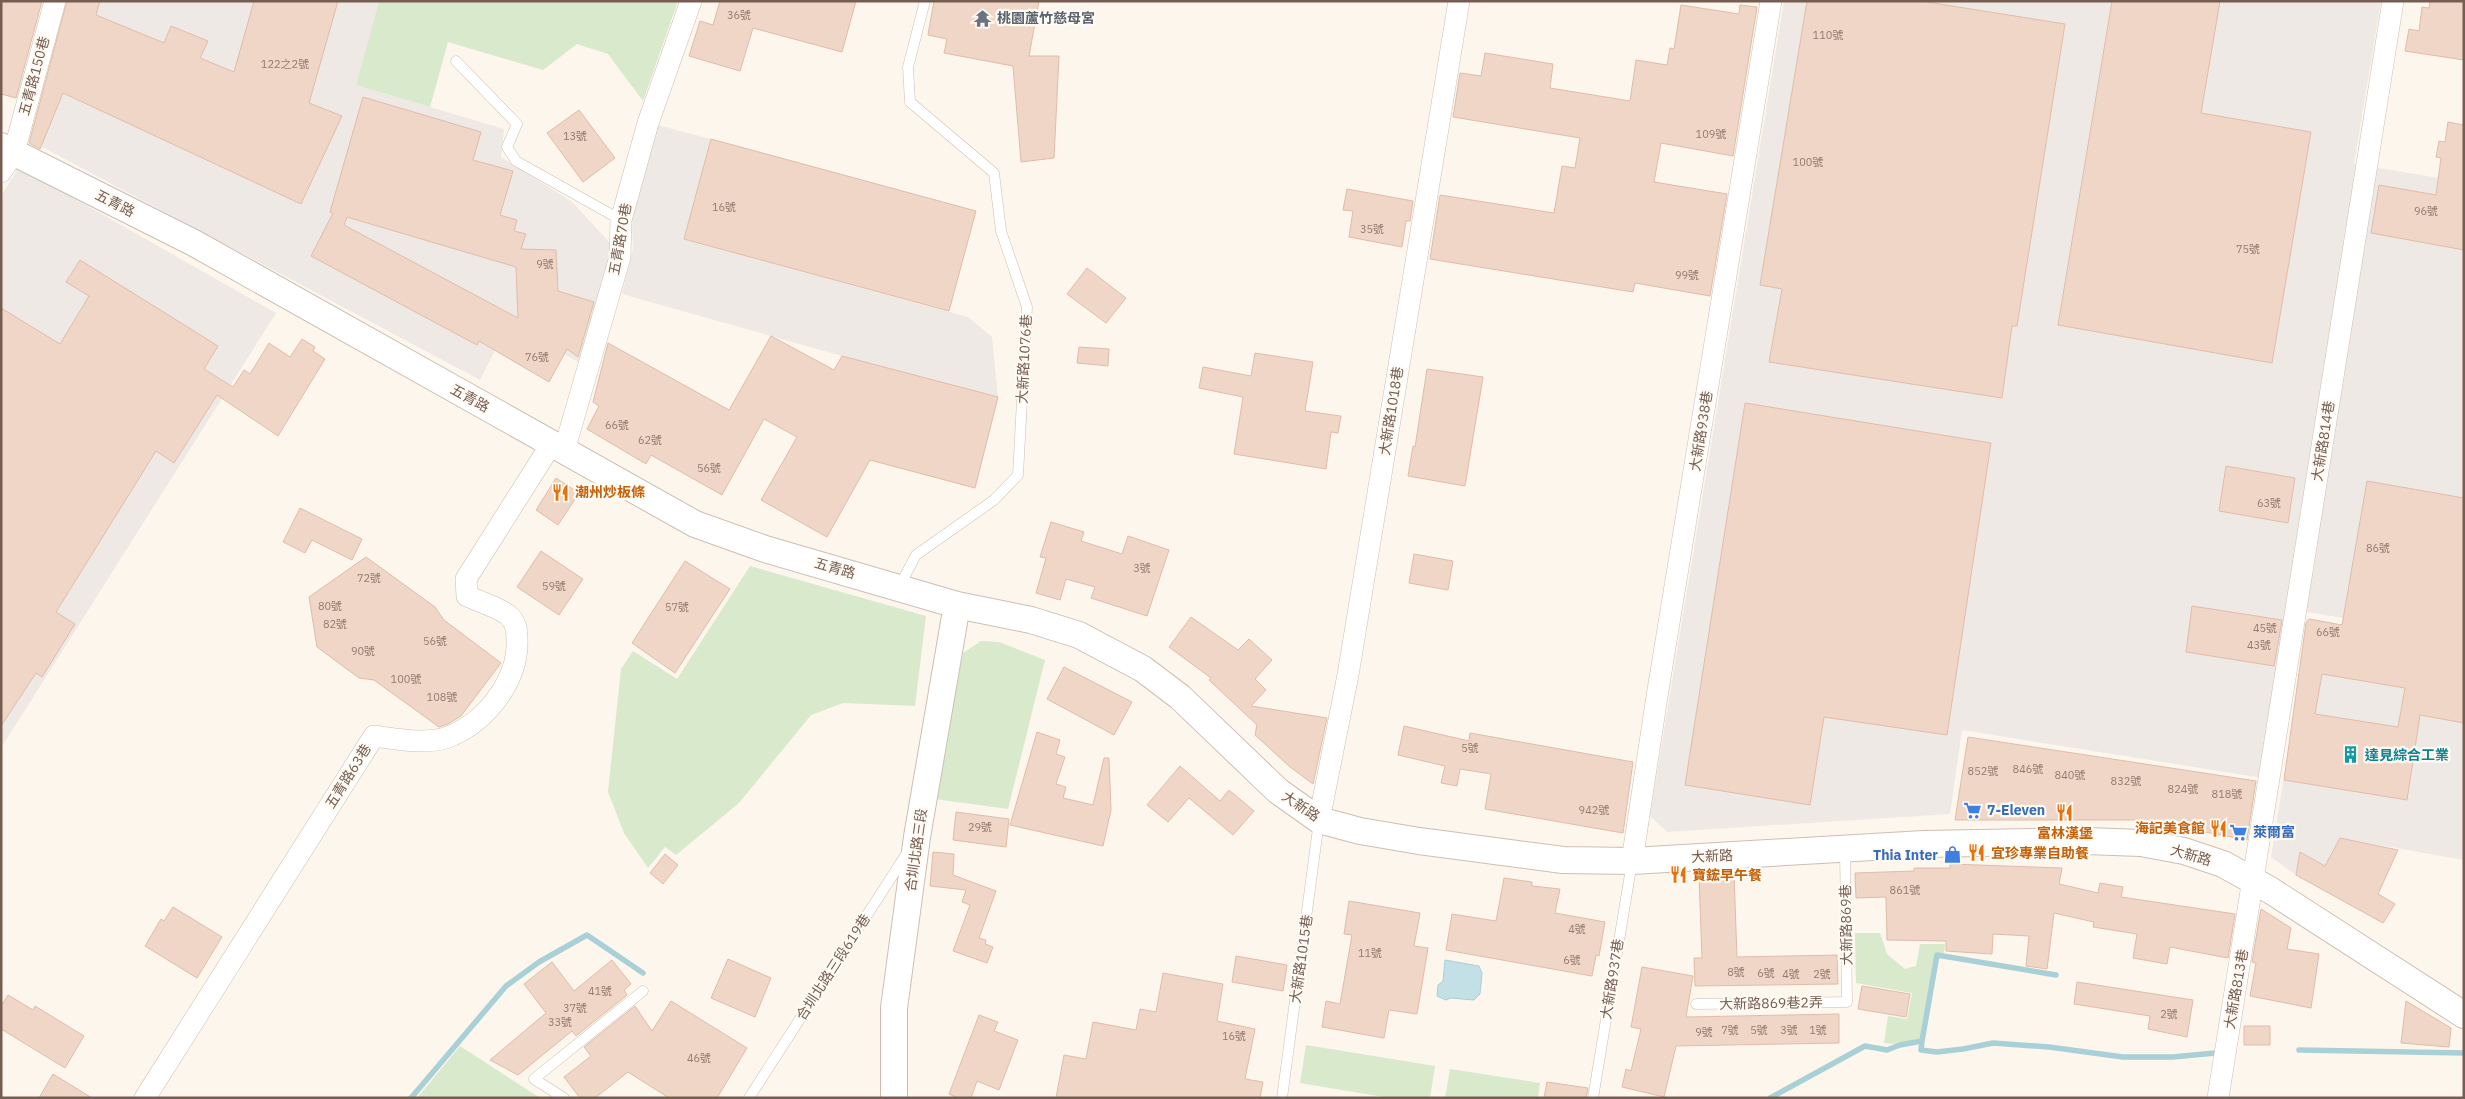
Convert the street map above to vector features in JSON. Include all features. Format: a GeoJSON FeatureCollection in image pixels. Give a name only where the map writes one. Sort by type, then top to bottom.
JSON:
{"type":"FeatureCollection","features":[{"type":"Feature","properties":{"kind":"street","name":"五青路150巷"},"geometry":{"type":"LineString","coordinates":[[5,156],[55,1]]}},
{"type":"Feature","properties":{"kind":"street","name":"五青路70巷"},"geometry":{"type":"LineString","coordinates":[[558,447],[620,257],[621,220],[648,123],[691,1]]}},
{"type":"Feature","properties":{"kind":"street","name":"大新路1018巷"},"geometry":{"type":"LineString","coordinates":[[1319,820],[1348,675],[1458,1]]}},
{"type":"Feature","properties":{"kind":"street","name":"大新路938巷"},"geometry":{"type":"LineString","coordinates":[[1632,860],[1658,690],[1772,1]]}},
{"type":"Feature","properties":{"kind":"street","name":"大新路814巷"},"geometry":{"type":"LineString","coordinates":[[2254,881],[2393,1]]}},
{"type":"Feature","properties":{"kind":"street","name":"五青路"},"geometry":{"type":"LineString","coordinates":[[5,156],[194,243],[367,342],[695,524],[765,549],[957,605]]}},
{"type":"Feature","properties":{"kind":"street","name":"五青路63巷"},"geometry":{"type":"LineString","coordinates":[[146,1098],[374,736],[418,741],[452,736],[482,716],[503,690],[518,655],[517,628],[508,615],[467,596],[466,579],[558,447]]}},
{"type":"Feature","properties":{"kind":"street","name":"大新路"},"geometry":{"type":"LineString","coordinates":[[957,605],[1031,620],[1079,635],[1143,670],[1180,697],[1278,791],[1319,820],[1360,831],[1472,849],[1564,860],[1632,860],[1845,848],[2086,841],[2141,843],[2184,851],[2223,864],[2254,881],[2464,1015]]}},
{"type":"Feature","properties":{"kind":"street","name":"合圳北路三段"},"geometry":{"type":"LineString","coordinates":[[894,1098],[894,1008],[918,837],[957,605]]}},
{"type":"Feature","properties":{"kind":"street","name":"大新路813巷"},"geometry":{"type":"LineString","coordinates":[[2218,1098],[2254,881]]}},
{"type":"Feature","properties":{"kind":"lane","name":"大新路1076巷"},"geometry":{"type":"LineString","coordinates":[[899,587],[916,555],[994,500],[1018,475],[1027,307],[1001,231],[994,173],[910,102],[908,67],[925,1]]}},
{"type":"Feature","properties":{"kind":"lane"},"geometry":{"type":"LineString","coordinates":[[456,61],[516,124],[507,148],[516,161],[621,220]]}},
{"type":"Feature","properties":{"kind":"lane","name":"大新路1015巷"},"geometry":{"type":"LineString","coordinates":[[1282,1098],[1319,820]]}},
{"type":"Feature","properties":{"kind":"lane","name":"合圳北路三段619巷"},"geometry":{"type":"LineString","coordinates":[[749,1098],[918,837]]}},
{"type":"Feature","properties":{"kind":"lane","name":"大新路869巷"},"geometry":{"type":"LineString","coordinates":[[1845,848],[1847,1002]]}},
{"type":"Feature","properties":{"kind":"lane","name":"大新路937巷"},"geometry":{"type":"LineString","coordinates":[[1593,1098],[1632,860]]}},
{"type":"Feature","properties":{"kind":"lane"},"geometry":{"type":"LineString","coordinates":[[564,1098],[534,1079],[643,991]]}},
{"type":"Feature","properties":{"kind":"lane","name":"大新路869巷2弄"},"geometry":{"type":"LineString","coordinates":[[1696,1004],[1847,1002]]}},
{"type":"Feature","properties":{"kind":"shaded area"},"geometry":{"type":"Polygon","coordinates":[[[69,1],[379,1],[356,85],[504,129],[501,157],[571,201],[614,247],[582,364],[509,323],[480,380],[31,141],[69,1]]]}},
{"type":"Feature","properties":{"kind":"shaded area"},"geometry":{"type":"Polygon","coordinates":[[[1784,1],[2381,1],[2354,164],[2464,182],[2464,639],[2290,609],[2263,778],[1962,730],[1950,814],[1667,832],[1650,816],[1784,1]]]}},
{"type":"Feature","properties":{"kind":"shaded area"},"geometry":{"type":"Polygon","coordinates":[[[657,125],[711,139],[684,239],[968,317],[992,337],[998,397],[842,356],[622,294],[633,248],[632,217],[657,125]]]}},
{"type":"Feature","properties":{"kind":"shaded area"},"geometry":{"type":"Polygon","coordinates":[[[19,167],[276,313],[1,748],[1,196],[19,167]]]}},
{"type":"Feature","properties":{"kind":"shaded area"},"geometry":{"type":"Polygon","coordinates":[[[2309,619],[2464,645],[2464,860],[2340,838],[2325,866],[2300,852],[2296,875],[2271,857],[2309,619]]]}},
{"type":"Feature","properties":{"kind":"green space"},"geometry":{"type":"Polygon","coordinates":[[[379,1],[678,1],[643,101],[608,54],[577,44],[543,70],[448,42],[430,107],[356,85],[379,1]]]}},
{"type":"Feature","properties":{"kind":"green space"},"geometry":{"type":"Polygon","coordinates":[[[750,566],[926,616],[915,706],[843,703],[811,715],[739,803],[676,855],[665,847],[648,868],[624,833],[608,792],[621,669],[633,651],[677,679],[750,566]]]}},
{"type":"Feature","properties":{"kind":"green space"},"geometry":{"type":"Polygon","coordinates":[[[981,641],[999,642],[1045,660],[1008,809],[935,799],[963,653],[981,641]]]}},
{"type":"Feature","properties":{"kind":"green space"},"geometry":{"type":"Polygon","coordinates":[[[1855,933],[1880,933],[1887,954],[1905,969],[1916,966],[1920,944],[1945,944],[1944,954],[1935,953],[1920,1039],[1896,1044],[1884,1043],[1888,1016],[1907,1019],[1912,993],[1856,983],[1855,933]]]}},
{"type":"Feature","properties":{"kind":"green space"},"geometry":{"type":"Polygon","coordinates":[[[1306,1045],[1435,1066],[1430,1098],[1390,1098],[1300,1083],[1306,1045]]]}},
{"type":"Feature","properties":{"kind":"green space"},"geometry":{"type":"Polygon","coordinates":[[[460,1046],[540,1098],[417,1098],[460,1046]]]}},
{"type":"Feature","properties":{"kind":"green space"},"geometry":{"type":"Polygon","coordinates":[[[1450,1069],[1540,1083],[1538,1098],[1445,1098],[1450,1069]]]}},
{"type":"Feature","properties":{"kind":"water"},"geometry":{"type":"Polygon","coordinates":[[[1445,960],[1479,966],[1482,973],[1480,994],[1474,1000],[1451,998],[1446,1000],[1437,996],[1438,985],[1443,981],[1445,960]]]}},
{"type":"Feature","properties":{"kind":"building"},"geometry":{"type":"Polygon","coordinates":[[[1,1],[42,1],[16,98],[1,94],[1,1]]]}},
{"type":"Feature","properties":{"kind":"building"},"geometry":{"type":"Polygon","coordinates":[[[67,1],[100,1],[96,15],[164,43],[171,26],[208,41],[200,58],[234,72],[254,1],[338,1],[309,103],[342,116],[301,204],[63,93],[40,149],[29,143],[67,1]]]}},
{"type":"Feature","properties":{"kind":"building"},"geometry":{"type":"Polygon","coordinates":[[[720,1],[856,1],[842,52],[753,28],[740,71],[689,56],[700,21],[713,25],[720,1]]]}},
{"type":"Feature","properties":{"kind":"building"},"geometry":{"type":"Polygon","coordinates":[[[934,1],[1039,1],[1029,56],[1059,56],[1054,158],[1021,162],[1013,66],[944,53],[947,39],[928,35],[934,1]]]}},
{"type":"Feature","properties":{"kind":"building"},"geometry":{"type":"Polygon","coordinates":[[[1807,1],[1921,1],[2065,24],[2017,326],[2012,326],[2002,398],[1769,362],[1782,289],[1760,285],[1807,1]]]}},
{"type":"Feature","properties":{"kind":"building"},"geometry":{"type":"Polygon","coordinates":[[[2112,1],[2220,1],[2201,113],[2311,132],[2272,363],[2058,325],[2112,1]]]}},
{"type":"Feature","properties":{"kind":"building"},"geometry":{"type":"Polygon","coordinates":[[[2430,1],[2464,1],[2464,60],[2405,51],[2409,29],[2419,31],[2422,7],[2429,8],[2430,1]]]}},
{"type":"Feature","properties":{"kind":"building"},"geometry":{"type":"Polygon","coordinates":[[[1681,5],[1739,14],[1740,5],[1757,7],[1733,156],[1661,143],[1654,182],[1727,194],[1710,296],[1635,283],[1633,292],[1430,259],[1440,195],[1554,213],[1562,166],[1575,168],[1580,138],[1453,117],[1460,73],[1481,76],[1485,53],[1553,64],[1550,88],[1630,101],[1636,60],[1667,65],[1670,48],[1674,49],[1681,5]]]}},
{"type":"Feature","properties":{"kind":"building"},"geometry":{"type":"Polygon","coordinates":[[[363,97],[481,132],[473,160],[513,171],[500,215],[517,220],[514,231],[526,234],[521,249],[556,250],[558,291],[594,302],[578,357],[567,349],[549,382],[479,341],[477,345],[311,256],[333,213],[330,212],[363,97]],[[347,217],[344,225],[518,318],[516,267],[347,217]]]}},
{"type":"Feature","properties":{"kind":"building"},"geometry":{"type":"Polygon","coordinates":[[[579,110],[615,158],[583,182],[547,133],[579,110]]]}},
{"type":"Feature","properties":{"kind":"building"},"geometry":{"type":"Polygon","coordinates":[[[2448,122],[2464,125],[2464,250],[2371,233],[2379,185],[2436,195],[2441,158],[2436,157],[2439,141],[2445,142],[2448,122]]]}},
{"type":"Feature","properties":{"kind":"building"},"geometry":{"type":"Polygon","coordinates":[[[711,139],[976,211],[949,311],[684,239],[711,139]]]}},
{"type":"Feature","properties":{"kind":"building"},"geometry":{"type":"Polygon","coordinates":[[[1347,189],[1413,201],[1410,221],[1406,221],[1402,247],[1349,237],[1353,211],[1343,210],[1347,189]]]}},
{"type":"Feature","properties":{"kind":"building"},"geometry":{"type":"Polygon","coordinates":[[[80,260],[218,346],[204,369],[233,387],[244,370],[250,374],[269,343],[290,357],[302,339],[315,347],[313,351],[325,359],[278,436],[217,395],[174,463],[156,451],[56,612],[75,624],[42,677],[36,673],[1,726],[1,308],[60,344],[89,296],[66,282],[80,260]]]}},
{"type":"Feature","properties":{"kind":"building"},"geometry":{"type":"Polygon","coordinates":[[[1087,268],[1126,298],[1106,323],[1067,294],[1087,268]]]}},
{"type":"Feature","properties":{"kind":"building"},"geometry":{"type":"Polygon","coordinates":[[[771,336],[834,370],[842,356],[998,397],[975,488],[870,460],[827,537],[761,500],[797,437],[764,419],[722,495],[651,455],[646,464],[587,429],[599,406],[593,402],[608,343],[729,410],[771,336]]]}},
{"type":"Feature","properties":{"kind":"building"},"geometry":{"type":"Polygon","coordinates":[[[1079,347],[1109,349],[1108,366],[1077,363],[1079,347]]]}},
{"type":"Feature","properties":{"kind":"building"},"geometry":{"type":"Polygon","coordinates":[[[1255,353],[1313,362],[1305,411],[1341,416],[1338,433],[1331,432],[1326,469],[1234,454],[1243,397],[1199,388],[1203,367],[1251,376],[1255,353]]]}},
{"type":"Feature","properties":{"kind":"building"},"geometry":{"type":"Polygon","coordinates":[[[1427,369],[1483,377],[1465,486],[1408,476],[1413,446],[1415,447],[1427,369]]]}},
{"type":"Feature","properties":{"kind":"building"},"geometry":{"type":"Polygon","coordinates":[[[1745,403],[1991,443],[1947,735],[1824,717],[1810,805],[1685,785],[1745,403]]]}},
{"type":"Feature","properties":{"kind":"building"},"geometry":{"type":"Polygon","coordinates":[[[2226,466],[2295,478],[2288,523],[2219,511],[2226,466]]]}},
{"type":"Feature","properties":{"kind":"building"},"geometry":{"type":"Polygon","coordinates":[[[556,478],[579,493],[558,525],[536,510],[556,478]]]}},
{"type":"Feature","properties":{"kind":"building"},"geometry":{"type":"Polygon","coordinates":[[[2367,481],[2464,498],[2464,723],[2420,715],[2407,800],[2284,780],[2306,623],[2309,619],[2342,625],[2367,481]],[[2322,674],[2315,714],[2398,727],[2405,688],[2322,674]]]}},
{"type":"Feature","properties":{"kind":"building"},"geometry":{"type":"Polygon","coordinates":[[[300,508],[362,539],[352,560],[312,540],[305,553],[283,542],[300,508]]]}},
{"type":"Feature","properties":{"kind":"building"},"geometry":{"type":"Polygon","coordinates":[[[1051,522],[1084,532],[1081,541],[1122,554],[1128,536],[1169,550],[1147,616],[1091,598],[1095,587],[1066,579],[1060,600],[1036,593],[1046,558],[1040,557],[1051,522]]]}},
{"type":"Feature","properties":{"kind":"building"},"geometry":{"type":"Polygon","coordinates":[[[541,551],[583,579],[559,615],[517,587],[541,551]]]}},
{"type":"Feature","properties":{"kind":"building"},"geometry":{"type":"Polygon","coordinates":[[[1414,554],[1453,561],[1448,590],[1409,583],[1414,554]]]}},
{"type":"Feature","properties":{"kind":"building"},"geometry":{"type":"Polygon","coordinates":[[[366,557],[435,607],[444,620],[501,663],[461,716],[448,724],[439,727],[374,680],[359,678],[317,647],[309,597],[366,557]]]}},
{"type":"Feature","properties":{"kind":"building"},"geometry":{"type":"Polygon","coordinates":[[[685,561],[730,589],[675,673],[632,643],[685,561]]]}},
{"type":"Feature","properties":{"kind":"building"},"geometry":{"type":"Polygon","coordinates":[[[2192,606],[2282,620],[2274,666],[2186,652],[2192,606]]]}},
{"type":"Feature","properties":{"kind":"building"},"geometry":{"type":"Polygon","coordinates":[[[1191,617],[1238,650],[1249,639],[1272,660],[1255,679],[1266,690],[1251,706],[1327,718],[1313,784],[1290,767],[1255,735],[1257,725],[1209,680],[1211,678],[1169,647],[1191,617]]]}},
{"type":"Feature","properties":{"kind":"building"},"geometry":{"type":"Polygon","coordinates":[[[1064,667],[1132,702],[1114,735],[1047,699],[1064,667]]]}},
{"type":"Feature","properties":{"kind":"building"},"geometry":{"type":"Polygon","coordinates":[[[1404,726],[1469,741],[1470,733],[1633,762],[1623,833],[1485,809],[1491,774],[1460,769],[1457,786],[1441,783],[1445,766],[1398,755],[1404,726]]]}},
{"type":"Feature","properties":{"kind":"building"},"geometry":{"type":"Polygon","coordinates":[[[1037,732],[1060,740],[1056,754],[1065,757],[1056,784],[1066,787],[1063,798],[1093,805],[1104,758],[1109,758],[1111,810],[1103,846],[1010,825],[1037,732]]]}},
{"type":"Feature","properties":{"kind":"building"},"geometry":{"type":"Polygon","coordinates":[[[1968,737],[2256,781],[2247,840],[2142,820],[1955,820],[1968,737]]]}},
{"type":"Feature","properties":{"kind":"building"},"geometry":{"type":"Polygon","coordinates":[[[1180,766],[1220,801],[1229,790],[1254,811],[1233,835],[1189,798],[1168,822],[1147,805],[1180,766]]]}},
{"type":"Feature","properties":{"kind":"building"},"geometry":{"type":"Polygon","coordinates":[[[956,812],[1009,819],[1006,847],[953,840],[956,812]]]}},
{"type":"Feature","properties":{"kind":"building"},"geometry":{"type":"Polygon","coordinates":[[[2340,838],[2398,850],[2378,894],[2395,904],[2383,923],[2296,875],[2300,852],[2325,866],[2340,838]]]}},
{"type":"Feature","properties":{"kind":"building"},"geometry":{"type":"Polygon","coordinates":[[[933,852],[954,854],[953,875],[996,891],[979,938],[986,940],[985,944],[993,947],[987,963],[953,951],[970,905],[962,902],[966,890],[930,886],[933,852]]]}},
{"type":"Feature","properties":{"kind":"building"},"geometry":{"type":"Polygon","coordinates":[[[665,854],[678,865],[663,884],[650,873],[665,854]]]}},
{"type":"Feature","properties":{"kind":"building"},"geometry":{"type":"Polygon","coordinates":[[[1950,864],[2062,868],[2059,884],[2098,893],[2100,883],[2123,887],[2121,897],[2235,914],[2228,958],[2170,947],[2167,964],[2133,958],[2137,934],[2093,927],[2094,922],[2054,913],[2047,969],[2026,966],[2029,936],[1993,934],[1992,954],[1946,951],[1946,941],[1887,940],[1886,897],[1856,898],[1855,873],[1914,871],[1914,868],[1950,868],[1950,864]]]}},
{"type":"Feature","properties":{"kind":"building"},"geometry":{"type":"Polygon","coordinates":[[[1734,875],[1737,957],[1837,955],[1838,984],[1695,986],[1694,958],[1702,958],[1699,876],[1734,875]]]}},
{"type":"Feature","properties":{"kind":"building"},"geometry":{"type":"Polygon","coordinates":[[[1504,878],[1532,882],[1532,886],[1560,889],[1555,913],[1605,922],[1599,956],[1596,955],[1592,976],[1446,950],[1452,914],[1496,921],[1504,878]]]}},
{"type":"Feature","properties":{"kind":"building"},"geometry":{"type":"Polygon","coordinates":[[[1349,901],[1420,913],[1414,946],[1428,948],[1417,1014],[1389,1010],[1384,1038],[1322,1027],[1326,1001],[1340,1004],[1352,935],[1344,934],[1349,901]]]}},
{"type":"Feature","properties":{"kind":"building"},"geometry":{"type":"Polygon","coordinates":[[[173,907],[222,937],[197,978],[145,946],[161,919],[164,921],[173,907]]]}},
{"type":"Feature","properties":{"kind":"building"},"geometry":{"type":"Polygon","coordinates":[[[2261,909],[2291,928],[2287,949],[2319,954],[2311,1008],[2250,996],[2256,963],[2252,962],[2261,909]]]}},
{"type":"Feature","properties":{"kind":"building"},"geometry":{"type":"Polygon","coordinates":[[[1236,956],[1287,965],[1283,991],[1232,982],[1236,956]]]}},
{"type":"Feature","properties":{"kind":"building"},"geometry":{"type":"Polygon","coordinates":[[[728,959],[771,978],[755,1017],[711,998],[728,959]]]}},
{"type":"Feature","properties":{"kind":"building"},"geometry":{"type":"Polygon","coordinates":[[[612,960],[631,984],[624,990],[627,995],[576,1036],[572,1031],[518,1075],[490,1060],[546,1013],[524,984],[552,962],[574,991],[612,960]]]}},
{"type":"Feature","properties":{"kind":"building"},"geometry":{"type":"Polygon","coordinates":[[[1642,967],[1693,976],[1686,1017],[1839,1014],[1839,1043],[1676,1046],[1664,1097],[1622,1087],[1626,1069],[1631,1071],[1641,1029],[1631,1027],[1642,967]]]}},
{"type":"Feature","properties":{"kind":"building"},"geometry":{"type":"Polygon","coordinates":[[[1163,973],[1223,984],[1217,1021],[1255,1029],[1245,1079],[1263,1082],[1260,1098],[1056,1098],[1064,1055],[1086,1059],[1093,1022],[1136,1030],[1140,1009],[1156,1012],[1163,973]]]}},
{"type":"Feature","properties":{"kind":"building"},"geometry":{"type":"Polygon","coordinates":[[[2077,982],[2193,1000],[2187,1037],[2148,1029],[2150,1016],[2074,1004],[2077,982]]]}},
{"type":"Feature","properties":{"kind":"building"},"geometry":{"type":"Polygon","coordinates":[[[1862,986],[1910,994],[1906,1017],[1858,1009],[1862,986]]]}},
{"type":"Feature","properties":{"kind":"building"},"geometry":{"type":"Polygon","coordinates":[[[8,995],[33,1010],[35,1006],[84,1036],[65,1068],[1,1029],[1,1006],[8,995]]]}},
{"type":"Feature","properties":{"kind":"building"},"geometry":{"type":"Polygon","coordinates":[[[671,1001],[747,1048],[717,1098],[669,1098],[628,1072],[595,1098],[580,1098],[564,1077],[591,1056],[584,1047],[635,1006],[652,1031],[671,1001]]]}},
{"type":"Feature","properties":{"kind":"building"},"geometry":{"type":"Polygon","coordinates":[[[2406,1001],[2451,1028],[2449,1047],[2401,1043],[2406,1001]]]}},
{"type":"Feature","properties":{"kind":"building"},"geometry":{"type":"Polygon","coordinates":[[[979,1015],[998,1022],[994,1031],[1018,1040],[999,1090],[977,1081],[971,1098],[958,1098],[949,1094],[979,1015]]]}},
{"type":"Feature","properties":{"kind":"building"},"geometry":{"type":"Polygon","coordinates":[[[2244,1026],[2270,1026],[2270,1045],[2244,1045],[2244,1026]]]}},
{"type":"Feature","properties":{"kind":"building"},"geometry":{"type":"Polygon","coordinates":[[[53,1074],[92,1098],[39,1098],[53,1074]]]}},
{"type":"Feature","properties":{"kind":"building"},"geometry":{"type":"Polygon","coordinates":[[[1547,1082],[1588,1088],[1586,1098],[1544,1098],[1547,1082]]]}},
{"type":"Feature","properties":{"kind":"waterway"},"geometry":{"type":"LineString","coordinates":[[411,1098],[506,986],[539,962],[587,935],[643,973]]}},
{"type":"Feature","properties":{"kind":"waterway"},"geometry":{"type":"LineString","coordinates":[[1770,1098],[1865,1046],[1887,1050],[1900,1045],[1922,1041],[1937,955],[2056,975]]}},
{"type":"Feature","properties":{"kind":"waterway"},"geometry":{"type":"LineString","coordinates":[[1922,1041],[1921,1050],[1937,1052],[1993,1043],[2049,1047],[2123,1057],[2173,1057],[2215,1053]]}},
{"type":"Feature","properties":{"kind":"waterway"},"geometry":{"type":"LineString","coordinates":[[2299,1050],[2464,1053]]}},
{"type":"Feature","properties":{"kind":"place","name":"桃園蘆竹慈母宮"},"geometry":{"type":"Point","coordinates":[983,18]}},
{"type":"Feature","properties":{"kind":"place","name":"潮州炒板條"},"geometry":{"type":"Point","coordinates":[561,492]}},
{"type":"Feature","properties":{"kind":"place","name":"達見綜合工業"},"geometry":{"type":"Point","coordinates":[2351,755]}},
{"type":"Feature","properties":{"kind":"place","name":"7-Eleven"},"geometry":{"type":"Point","coordinates":[1973,810]}},
{"type":"Feature","properties":{"kind":"place","name":"富林漢堡"},"geometry":{"type":"Point","coordinates":[2065,813]}},
{"type":"Feature","properties":{"kind":"place","name":"海記美食館"},"geometry":{"type":"Point","coordinates":[2219,828]}},
{"type":"Feature","properties":{"kind":"place","name":"萊爾富"},"geometry":{"type":"Point","coordinates":[2239,832]}},
{"type":"Feature","properties":{"kind":"place","name":"宜珍專業自助餐"},"geometry":{"type":"Point","coordinates":[1977,853]}},
{"type":"Feature","properties":{"kind":"place","name":"Thia Inter"},"geometry":{"type":"Point","coordinates":[1952,855]}},
{"type":"Feature","properties":{"kind":"place","name":"寶鋐早午餐"},"geometry":{"type":"Point","coordinates":[1678,875]}}]}
